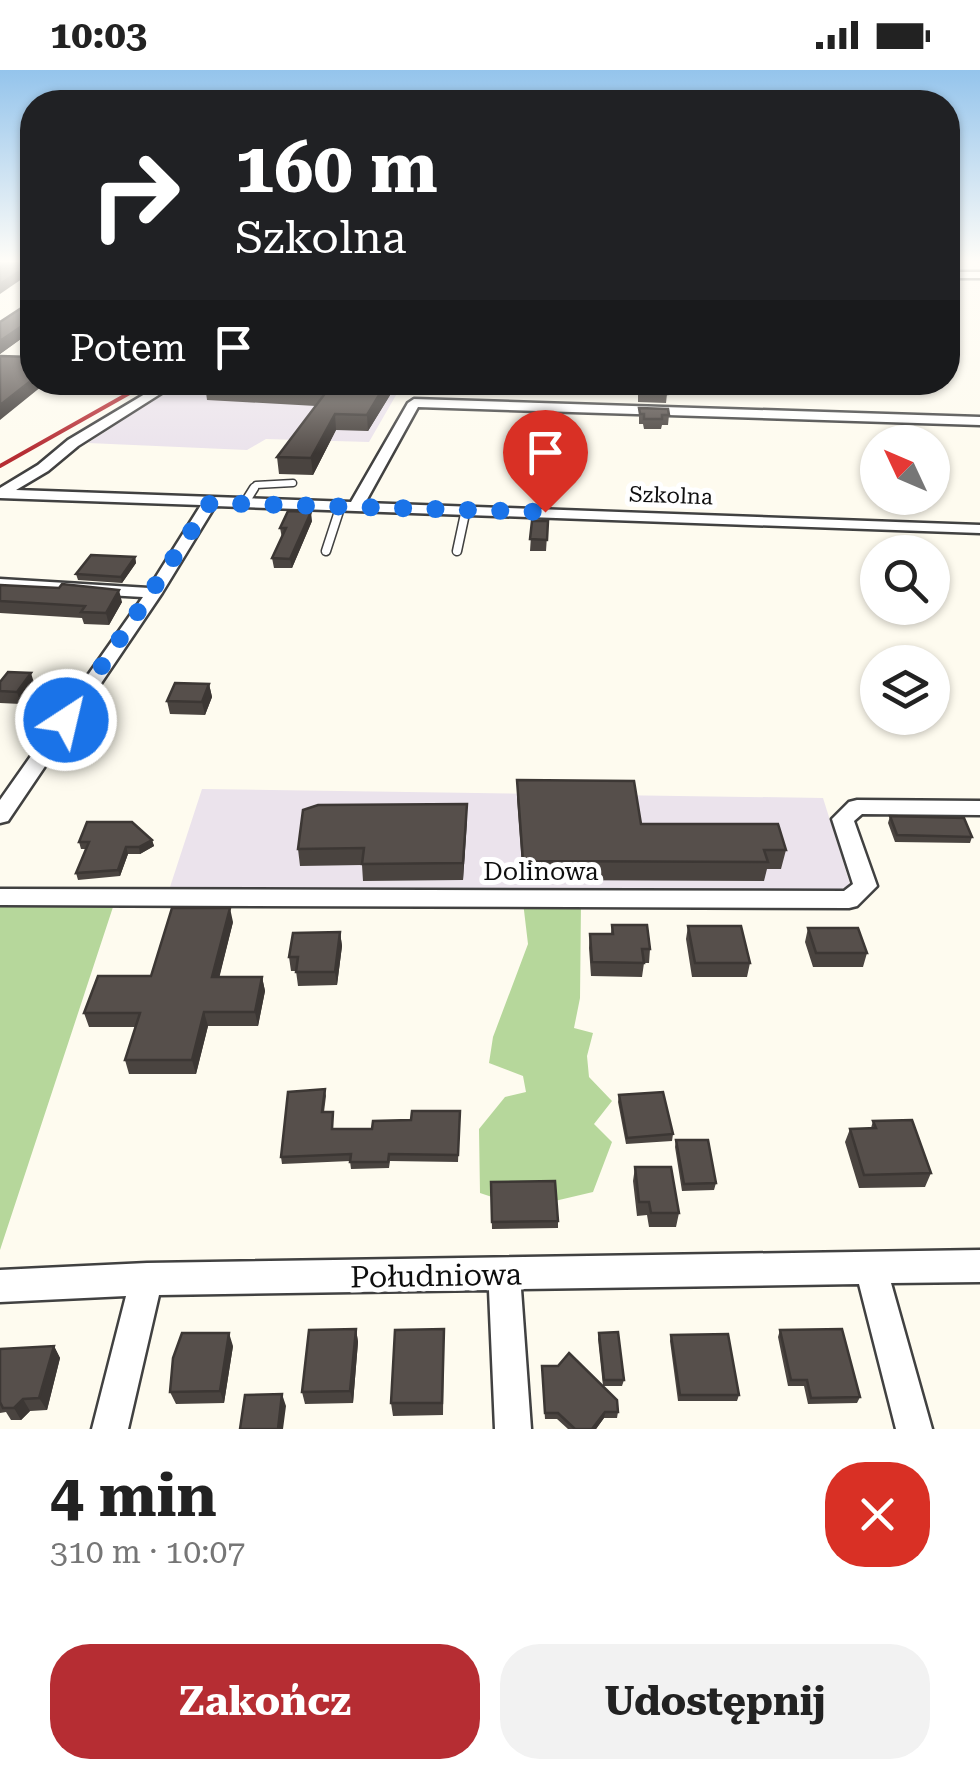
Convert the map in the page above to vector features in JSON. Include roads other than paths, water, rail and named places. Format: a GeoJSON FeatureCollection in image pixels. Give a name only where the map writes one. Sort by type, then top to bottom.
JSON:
{"type":"FeatureCollection","features":[{"type":"Feature","properties":{"kind":"street"},"geometry":{"type":"LineString","coordinates":[[0,494],[153,395]]}},
{"type":"Feature","properties":{"kind":"street"},"geometry":{"type":"LineString","coordinates":[[349,505],[414,403],[980,421]]}},
{"type":"Feature","properties":{"kind":"street","name":"Szkolna"},"geometry":{"type":"LineString","coordinates":[[0,494],[980,529]]}},
{"type":"Feature","properties":{"kind":"street"},"geometry":{"type":"LineString","coordinates":[[0,816],[154,593],[210,503]]}},
{"type":"Feature","properties":{"kind":"street"},"geometry":{"type":"LineString","coordinates":[[0,584],[154,593]]}},
{"type":"Feature","properties":{"kind":"street","name":"Dolinowa"},"geometry":{"type":"LineString","coordinates":[[0,896],[849,900],[865,886],[843,820],[857,807],[980,808]]}},
{"type":"Feature","properties":{"kind":"street","name":"Południowa"},"geometry":{"type":"LineString","coordinates":[[0,1286],[147,1279],[980,1266]]}},
{"type":"Feature","properties":{"kind":"street"},"geometry":{"type":"LineString","coordinates":[[872,1269],[914,1429]]}},
{"type":"Feature","properties":{"kind":"street"},"geometry":{"type":"LineString","coordinates":[[504,1276],[513,1429]]}},
{"type":"Feature","properties":{"kind":"street"},"geometry":{"type":"LineString","coordinates":[[110,1429],[147,1279]]}},
{"type":"Feature","properties":{"kind":"lane"},"geometry":{"type":"LineString","coordinates":[[244,504],[256,485],[293,482]]}},
{"type":"Feature","properties":{"kind":"lane"},"geometry":{"type":"LineString","coordinates":[[326,550],[349,505]]}},
{"type":"Feature","properties":{"kind":"lane"},"geometry":{"type":"LineString","coordinates":[[457,552],[466,510]]}},
{"type":"Feature","properties":{"kind":"railway"},"geometry":{"type":"LineString","coordinates":[[0,466],[126,395]]}}]}
